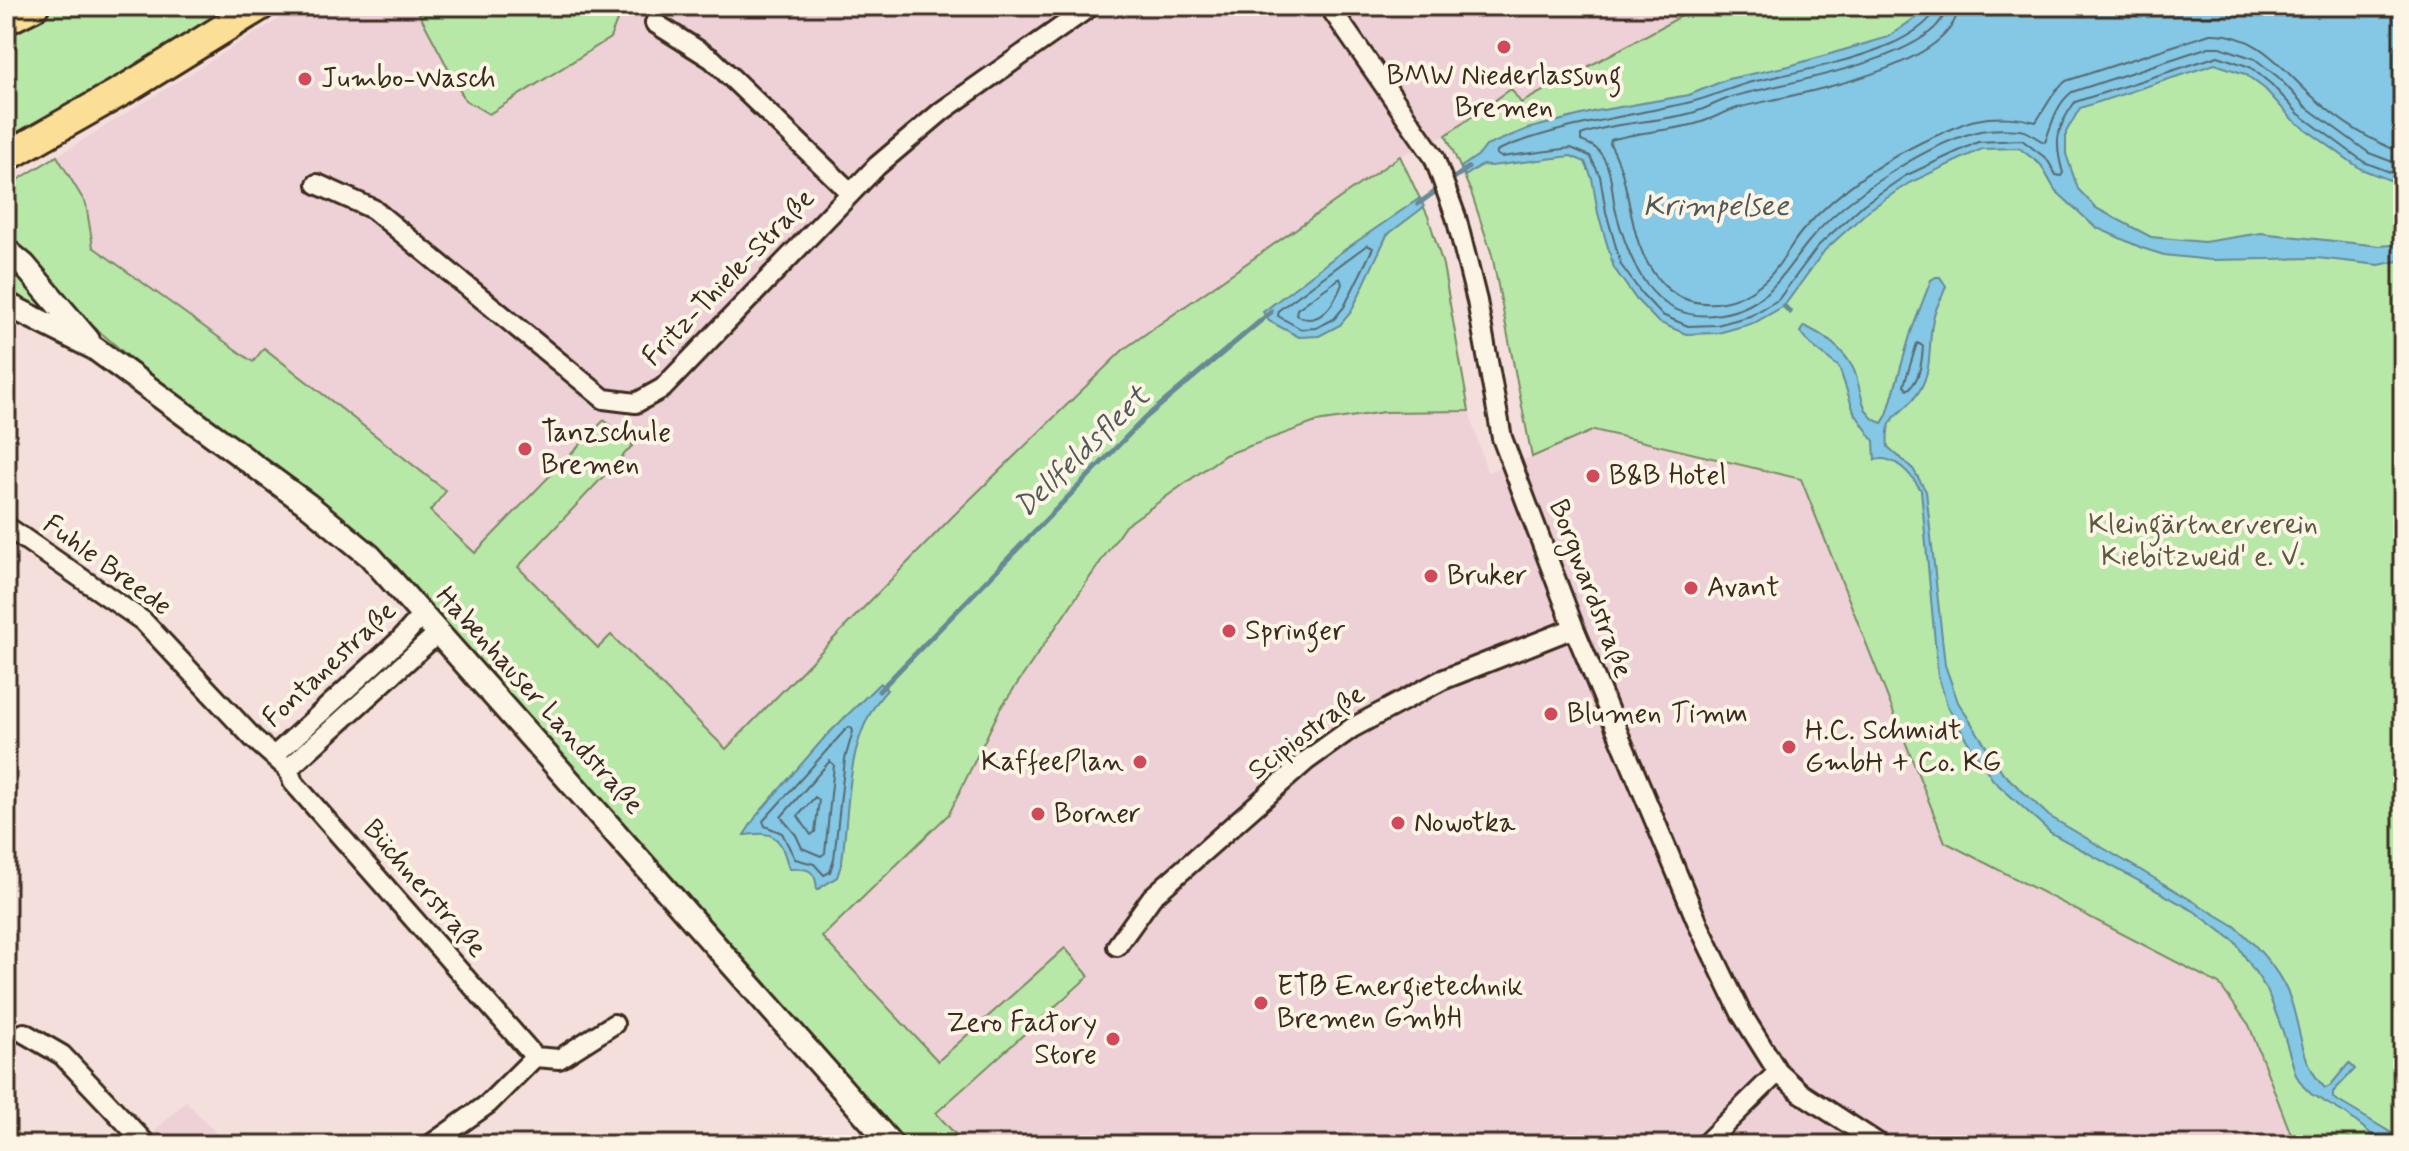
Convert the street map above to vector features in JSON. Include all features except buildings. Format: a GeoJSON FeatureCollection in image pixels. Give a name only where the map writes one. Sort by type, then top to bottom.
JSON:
{"type":"FeatureCollection","features":[{"type":"Feature","properties":{"kind":"main road"},"geometry":{"type":"LineString","coordinates":[[6,20],[34,6]]}},
{"type":"Feature","properties":{"kind":"main road"},"geometry":{"type":"LineString","coordinates":[[12,150],[129,87],[260,6]]}},
{"type":"Feature","properties":{"kind":"street","name":"Fritz-Thiele-Straße"},"geometry":{"type":"LineString","coordinates":[[317,184],[373,209],[604,399],[636,403],[663,388],[877,166],[942,111],[1091,6]]}},
{"type":"Feature","properties":{"kind":"street","name":"Borgwardstraße"},"geometry":{"type":"LineString","coordinates":[[1329,6],[1435,161],[1452,207],[1477,301],[1502,438],[1574,628],[1699,926],[1741,1013],[1778,1072],[1801,1093],[1881,1145]]}},
{"type":"Feature","properties":{"kind":"street"},"geometry":{"type":"LineString","coordinates":[[655,23],[712,59],[851,193]]}},
{"type":"Feature","properties":{"kind":"street","name":"Habenhauser Landstraße"},"geometry":{"type":"LineString","coordinates":[[6,250],[24,265],[94,348]]}},
{"type":"Feature","properties":{"kind":"street","name":"Habenhauser Landstraße"},"geometry":{"type":"LineString","coordinates":[[6,304],[94,348],[318,513],[370,556],[883,1141]]}},
{"type":"Feature","properties":{"kind":"street","name":"Fuhle Breede"},"geometry":{"type":"LineString","coordinates":[[6,526],[143,621],[253,738],[275,755]]}},
{"type":"Feature","properties":{"kind":"street","name":"Fontanestraße"},"geometry":{"type":"LineString","coordinates":[[275,755],[401,639],[423,614]]}},
{"type":"Feature","properties":{"kind":"street","name":"Scipiostraße"},"geometry":{"type":"LineString","coordinates":[[1117,946],[1152,897],[1306,761],[1352,728],[1442,680],[1574,628]]}},
{"type":"Feature","properties":{"kind":"street","name":"Fontanestraße"},"geometry":{"type":"LineString","coordinates":[[288,769],[439,632]]}},
{"type":"Feature","properties":{"kind":"street","name":"Büchnerstraße"},"geometry":{"type":"LineString","coordinates":[[275,755],[288,769],[293,782],[535,1057]]}},
{"type":"Feature","properties":{"kind":"street"},"geometry":{"type":"LineString","coordinates":[[430,1145],[488,1104],[535,1057],[559,1059],[614,1024]]}},
{"type":"Feature","properties":{"kind":"street"},"geometry":{"type":"LineString","coordinates":[[24,1033],[62,1055],[147,1145]]}},
{"type":"Feature","properties":{"kind":"street"},"geometry":{"type":"LineString","coordinates":[[1704,1145],[1778,1072]]}},
{"type":"Feature","properties":{"kind":"shaded area"},"geometry":{"type":"Polygon","coordinates":[[[300,6],[415,6],[465,100],[610,39],[623,6],[1700,6],[1520,103],[1510,89],[1446,135],[1400,156],[1124,349],[952,517],[726,749],[611,635],[598,648],[518,567],[632,445],[604,420],[475,553],[430,511],[445,491],[265,349],[253,363],[93,247],[86,204],[57,156],[300,6]]]}},
{"type":"Feature","properties":{"kind":"shaded area"},"geometry":{"type":"Polygon","coordinates":[[[1469,411],[1487,472],[1532,457],[1594,430],[1801,479],[1945,841],[2219,984],[2249,1025],[2295,1145],[965,1145],[936,1113],[1089,977],[1065,948],[938,1061],[822,937],[949,814],[1000,709],[1125,526],[1225,455],[1316,422],[1384,412],[1469,411]]]}},
{"type":"Feature","properties":{"kind":"shaded area"},"geometry":{"type":"Polygon","coordinates":[[[186,1101],[227,1145],[168,1145],[155,1131],[186,1101]]]}},
{"type":"Feature","properties":{"kind":"green space"},"geometry":{"type":"Polygon","coordinates":[[[55,6],[234,6],[194,40],[15,137],[6,137],[6,31],[55,6]]]}},
{"type":"Feature","properties":{"kind":"green space"},"geometry":{"type":"Polygon","coordinates":[[[415,6],[623,6],[610,38],[489,114],[465,100],[415,6]]]}},
{"type":"Feature","properties":{"kind":"green space","name":"Kleingärtnerverein Kiebitzweid' e. V."},"geometry":{"type":"Polygon","coordinates":[[[1700,6],[2403,6],[2403,1145],[2295,1145],[2249,1025],[2219,984],[1945,842],[1801,479],[1594,430],[1532,457],[1492,255],[1471,192],[1446,135],[1511,89],[1521,103],[1700,6]]]}},
{"type":"Feature","properties":{"kind":"green space"},"geometry":{"type":"Polygon","coordinates":[[[57,156],[86,204],[93,247],[253,362],[264,348],[446,491],[430,511],[475,553],[604,420],[633,445],[518,567],[598,648],[611,635],[726,749],[952,517],[1124,349],[1400,156],[1428,216],[1443,265],[1469,411],[1384,412],[1316,422],[1225,455],[1125,526],[1000,709],[949,814],[822,937],[938,1061],[1065,948],[1089,976],[936,1113],[965,1145],[904,1145],[461,643],[78,313],[21,251],[6,226],[6,187],[57,156]]]}},
{"type":"Feature","properties":{"kind":"green space"},"geometry":{"type":"Polygon","coordinates":[[[6,265],[61,319],[6,296],[6,265]]]}},
{"type":"Feature","properties":{"kind":"water","name":"Krimpelsee"},"geometry":{"type":"Polygon","coordinates":[[[1932,6],[2403,6],[2403,185],[2361,169],[2293,120],[2265,89],[2245,74],[2215,64],[2080,108],[2066,132],[2066,154],[2078,189],[2096,208],[2151,237],[2204,242],[2261,233],[2380,246],[2403,244],[2403,260],[2379,265],[2317,258],[2211,260],[2164,255],[2095,227],[2055,190],[2041,165],[2019,148],[1982,149],[1909,183],[1869,210],[1825,250],[1784,306],[1754,323],[1718,333],[1686,334],[1658,322],[1636,299],[1614,268],[1598,213],[1592,178],[1585,162],[1571,156],[1482,165],[1465,176],[1461,167],[1486,146],[1527,129],[1597,111],[1689,95],[1728,79],[1789,66],[1888,37],[1932,6]]]}},
{"type":"Feature","properties":{"kind":"water"},"geometry":{"type":"Polygon","coordinates":[[[1420,198],[1424,207],[1387,235],[1351,312],[1340,325],[1319,336],[1299,337],[1269,321],[1263,312],[1340,253],[1420,198]]]}},
{"type":"Feature","properties":{"kind":"water"},"geometry":{"type":"Polygon","coordinates":[[[1940,277],[1946,286],[1932,324],[1927,372],[1914,399],[1892,420],[1888,447],[1913,469],[1926,491],[1945,665],[1958,702],[2003,773],[2049,816],[2235,926],[2251,942],[2268,960],[2287,991],[2306,1058],[2317,1079],[2325,1088],[2330,1086],[2349,1063],[2355,1069],[2333,1092],[2333,1098],[2390,1132],[2399,1145],[2380,1145],[2346,1114],[2303,1086],[2296,1075],[2267,990],[2235,942],[2194,911],[2051,833],[1993,780],[1947,705],[1938,675],[1921,490],[1907,472],[1895,463],[1875,460],[1874,441],[1854,412],[1839,367],[1800,332],[1804,326],[1811,329],[1844,355],[1856,375],[1865,408],[1882,423],[1911,332],[1931,280],[1940,277]]]}},
{"type":"Feature","properties":{"kind":"water"},"geometry":{"type":"Polygon","coordinates":[[[880,683],[887,690],[873,708],[856,749],[842,862],[837,877],[817,890],[810,871],[789,869],[782,847],[775,838],[762,834],[744,835],[757,815],[825,737],[880,683]]]}},
{"type":"Feature","properties":{"kind":"waterway","name":"Dellfeldsfleet"},"geometry":{"type":"LineString","coordinates":[[1418,204],[1468,168]]}},
{"type":"Feature","properties":{"kind":"waterway"},"geometry":{"type":"LineString","coordinates":[[1784,306],[1790,312]]}},
{"type":"Feature","properties":{"kind":"waterway","name":"Dellfeldsfleet"},"geometry":{"type":"LineString","coordinates":[[879,691],[1145,418],[1271,312]]}},
{"type":"Feature","properties":{"kind":"place","name":"BMW Niederlassung Bremen"},"geometry":{"type":"Point","coordinates":[1504,47]}},
{"type":"Feature","properties":{"kind":"place","name":"Jumbo-Wasch"},"geometry":{"type":"Point","coordinates":[305,79]}},
{"type":"Feature","properties":{"kind":"place","name":"Tanzschule Bremen"},"geometry":{"type":"Point","coordinates":[525,449]}},
{"type":"Feature","properties":{"kind":"place","name":"B&B Hotel"},"geometry":{"type":"Point","coordinates":[1593,476]}},
{"type":"Feature","properties":{"kind":"place","name":"Bruker"},"geometry":{"type":"Point","coordinates":[1431,576]}},
{"type":"Feature","properties":{"kind":"place","name":"Avant"},"geometry":{"type":"Point","coordinates":[1691,588]}},
{"type":"Feature","properties":{"kind":"place","name":"Springer"},"geometry":{"type":"Point","coordinates":[1229,631]}},
{"type":"Feature","properties":{"kind":"place","name":"Blumen Timm"},"geometry":{"type":"Point","coordinates":[1551,714]}},
{"type":"Feature","properties":{"kind":"place","name":"H.C. Schmidt GmbH + Co. KG"},"geometry":{"type":"Point","coordinates":[1789,747]}},
{"type":"Feature","properties":{"kind":"place","name":"KaffeePlan"},"geometry":{"type":"Point","coordinates":[1140,762]}},
{"type":"Feature","properties":{"kind":"place","name":"Borner"},"geometry":{"type":"Point","coordinates":[1038,814]}},
{"type":"Feature","properties":{"kind":"place","name":"Nowotka"},"geometry":{"type":"Point","coordinates":[1398,823]}},
{"type":"Feature","properties":{"kind":"place","name":"ETB Energietechnik Bremen GmbH"},"geometry":{"type":"Point","coordinates":[1261,1003]}},
{"type":"Feature","properties":{"kind":"place","name":"Zero Factory Store"},"geometry":{"type":"Point","coordinates":[1113,1039]}}]}
